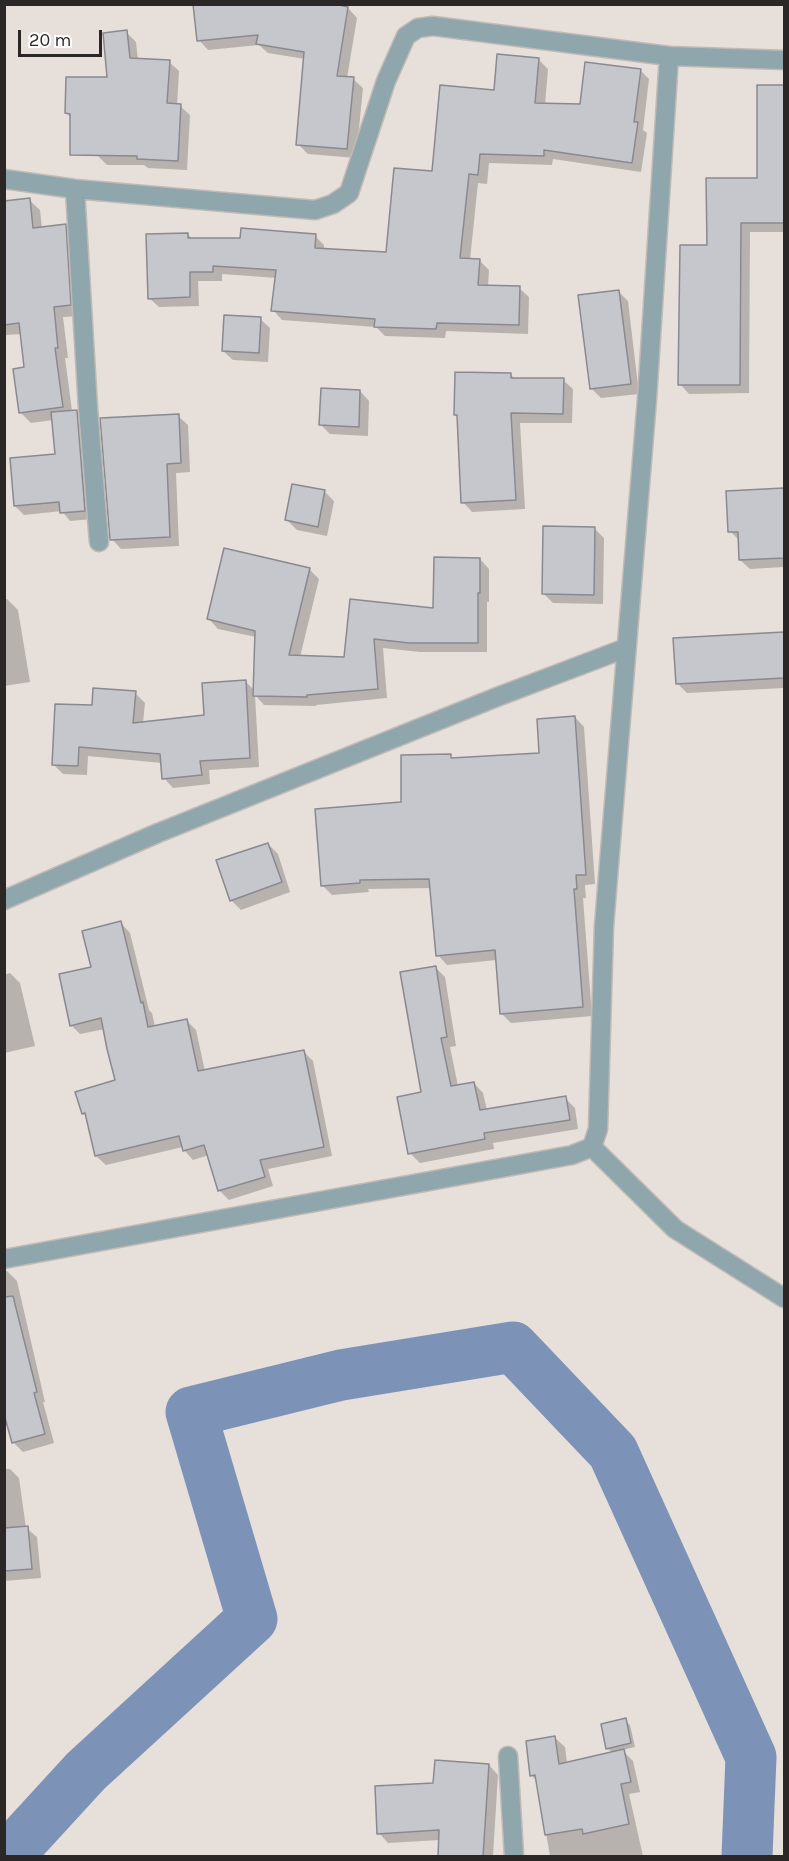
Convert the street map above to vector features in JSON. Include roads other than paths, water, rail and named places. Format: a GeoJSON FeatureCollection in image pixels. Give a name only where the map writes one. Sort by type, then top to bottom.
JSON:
{"type":"FeatureCollection","features":[{"type":"Feature","properties":{"kind":"street"},"geometry":{"type":"LineString","coordinates":[[4,179],[75,189],[315,210],[333,204],[349,193],[386,81],[406,36],[418,28],[433,26],[669,56],[784,60]]}},
{"type":"Feature","properties":{"kind":"street"},"geometry":{"type":"LineString","coordinates":[[4,1259],[572,1155],[592,1147],[598,1129],[604,926],[648,399],[669,56]]}},
{"type":"Feature","properties":{"kind":"street"},"geometry":{"type":"LineString","coordinates":[[75,189],[88,408],[99,542]]}},
{"type":"Feature","properties":{"kind":"street"},"geometry":{"type":"LineString","coordinates":[[4,900],[158,833],[497,697],[626,648]]}},
{"type":"Feature","properties":{"kind":"street"},"geometry":{"type":"LineString","coordinates":[[592,1147],[675,1229],[784,1298]]}},
{"type":"Feature","properties":{"kind":"street"},"geometry":{"type":"LineString","coordinates":[[508,1756],[514,1857]]}},
{"type":"Feature","properties":{"kind":"waterway"},"geometry":{"type":"LineString","coordinates":[[8,1856],[86,1771],[252,1619],[191,1412],[341,1375],[513,1347],[613,1452],[751,1757],[747,1856]]}}]}
